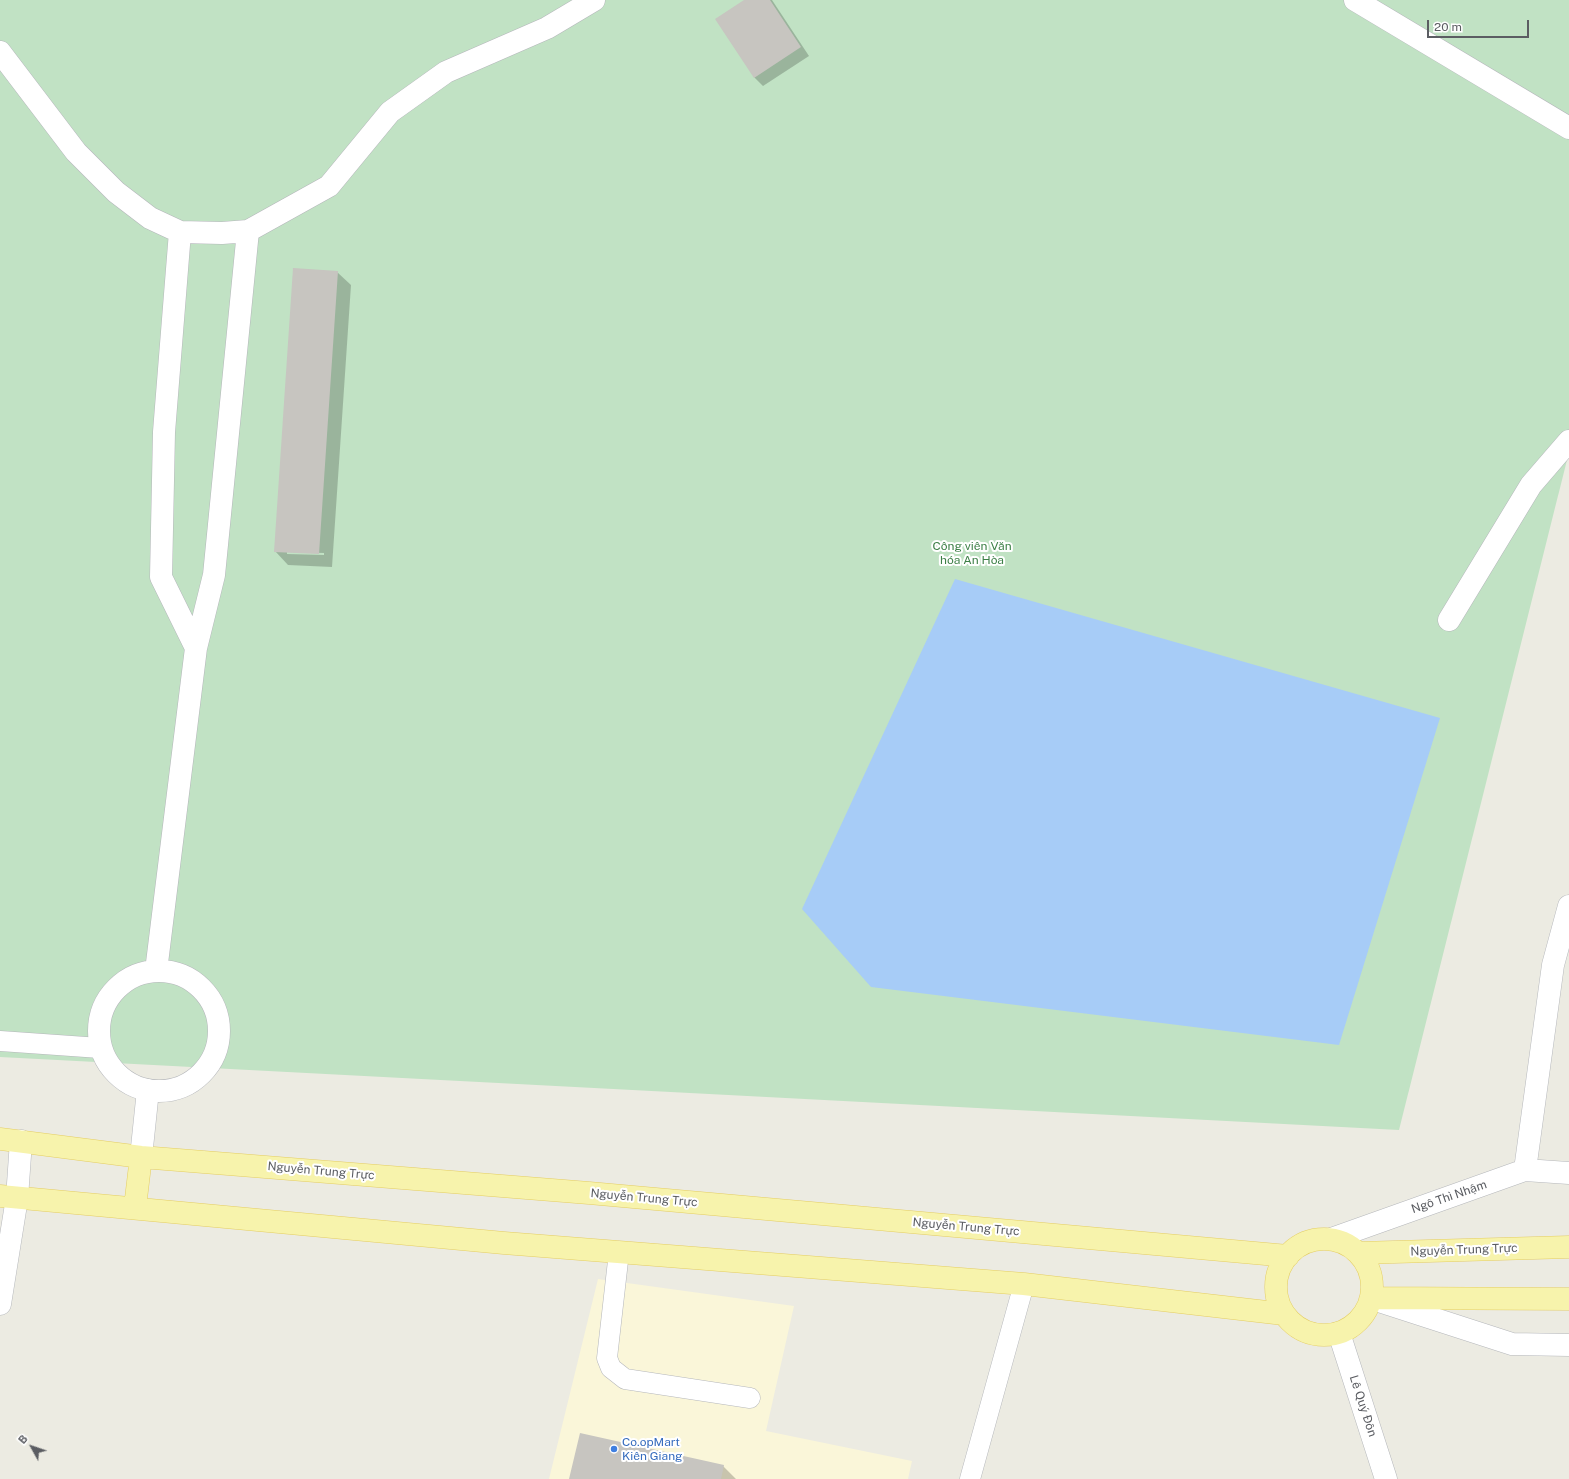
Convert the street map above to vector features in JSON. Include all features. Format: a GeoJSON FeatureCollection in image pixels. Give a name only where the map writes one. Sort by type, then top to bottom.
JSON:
{"type":"FeatureCollection","features":[{"type":"Feature","properties":{"kind":"main road","name":"Nguyễn Trung Trực"},"geometry":{"type":"LineString","coordinates":[[0,1139],[142,1157],[582,1192],[1288,1256]]}},
{"type":"Feature","properties":{"kind":"main road"},"geometry":{"type":"LineString","coordinates":[[135,1207],[142,1157]]}},
{"type":"Feature","properties":{"kind":"main road"},"geometry":{"type":"LineString","coordinates":[[8,1197],[135,1207],[496,1242],[1024,1284],[1284,1314]]}},
{"type":"Feature","properties":{"kind":"main road"},"geometry":{"type":"LineString","coordinates":[[1330,1239],[1346,1244],[1359,1253],[1368,1267],[1372,1282],[1371,1298],[1364,1313],[1354,1325],[1339,1333],[1324,1335],[1308,1332],[1294,1325],[1284,1314],[1278,1299],[1276,1284],[1280,1269],[1288,1256],[1300,1245],[1314,1240],[1330,1239]]}},
{"type":"Feature","properties":{"kind":"main road","name":"Nguyễn Trung Trực"},"geometry":{"type":"LineString","coordinates":[[1359,1253],[1569,1247]]}},
{"type":"Feature","properties":{"kind":"main road"},"geometry":{"type":"LineString","coordinates":[[1371,1298],[1569,1299]]}},
{"type":"Feature","properties":{"kind":"street"},"geometry":{"type":"LineString","coordinates":[[0,52],[81,157],[116,192],[150,218],[180,232],[222,233],[248,231],[329,186],[390,112],[446,72],[547,28],[594,0]]}},
{"type":"Feature","properties":{"kind":"street"},"geometry":{"type":"LineString","coordinates":[[1355,0],[1569,128]]}},
{"type":"Feature","properties":{"kind":"street"},"geometry":{"type":"LineString","coordinates":[[156,970],[196,648],[214,576],[248,231]]}},
{"type":"Feature","properties":{"kind":"street"},"geometry":{"type":"LineString","coordinates":[[180,232],[164,432],[161,577],[196,648]]}},
{"type":"Feature","properties":{"kind":"street"},"geometry":{"type":"LineString","coordinates":[[1449,620],[1531,485],[1569,441]]}},
{"type":"Feature","properties":{"kind":"street"},"geometry":{"type":"LineString","coordinates":[[1525,1170],[1553,965],[1569,906]]}},
{"type":"Feature","properties":{"kind":"street"},"geometry":{"type":"LineString","coordinates":[[156,970],[183,976],[205,991],[217,1015],[218,1042],[208,1067],[187,1085],[161,1092],[134,1087],[113,1071],[100,1048],[99,1020],[110,995],[130,978],[156,970]]}},
{"type":"Feature","properties":{"kind":"street"},"geometry":{"type":"LineString","coordinates":[[142,1157],[148,1090]]}},
{"type":"Feature","properties":{"kind":"street"},"geometry":{"type":"LineString","coordinates":[[0,1304],[8,1197],[21,1141]]}},
{"type":"Feature","properties":{"kind":"street","name":"Ngô Thì Nhậm"},"geometry":{"type":"LineString","coordinates":[[1330,1239],[1525,1170],[1569,1173]]}},
{"type":"Feature","properties":{"kind":"street"},"geometry":{"type":"LineString","coordinates":[[1371,1298],[1512,1344],[1569,1345]]}},
{"type":"Feature","properties":{"kind":"street","name":"Lê Quý Đôn"},"geometry":{"type":"LineString","coordinates":[[1339,1333],[1386,1479]]}},
{"type":"Feature","properties":{"kind":"lane"},"geometry":{"type":"LineString","coordinates":[[0,1041],[100,1048]]}},
{"type":"Feature","properties":{"kind":"lane"},"geometry":{"type":"LineString","coordinates":[[619,1252],[607,1358],[611,1368],[617,1375],[625,1379],[750,1398]]}},
{"type":"Feature","properties":{"kind":"lane"},"geometry":{"type":"LineString","coordinates":[[970,1479],[1024,1284]]}},
{"type":"Feature","properties":{"kind":"shaded area"},"geometry":{"type":"Polygon","coordinates":[[[598,1279],[794,1306],[766,1431],[912,1461],[908,1479],[549,1479],[598,1279]]]}},
{"type":"Feature","properties":{"kind":"green space","name":"Công viên Văn hóa An Hòa"},"geometry":{"type":"Polygon","coordinates":[[[0,0],[1569,0],[1569,452],[1399,1130],[0,1057],[0,0]]]}},
{"type":"Feature","properties":{"kind":"water"},"geometry":{"type":"Polygon","coordinates":[[[955,579],[1440,718],[1339,1045],[871,987],[802,909],[955,579]]]}},
{"type":"Feature","properties":{"kind":"building"},"geometry":{"type":"Polygon","coordinates":[[[744,0],[770,0],[801,47],[754,78],[715,19],[744,0]]]}},
{"type":"Feature","properties":{"kind":"building"},"geometry":{"type":"Polygon","coordinates":[[[293,268],[338,271],[319,554],[274,552],[293,268]]]}},
{"type":"Feature","properties":{"kind":"building","name":"Co.opMart Kiên Giang"},"geometry":{"type":"Polygon","coordinates":[[[580,1433],[724,1465],[721,1479],[569,1479],[580,1433]]]}},
{"type":"Feature","properties":{"kind":"place","name":"Co.opMart Kiên Giang"},"geometry":{"type":"Point","coordinates":[614,1449]}}]}
